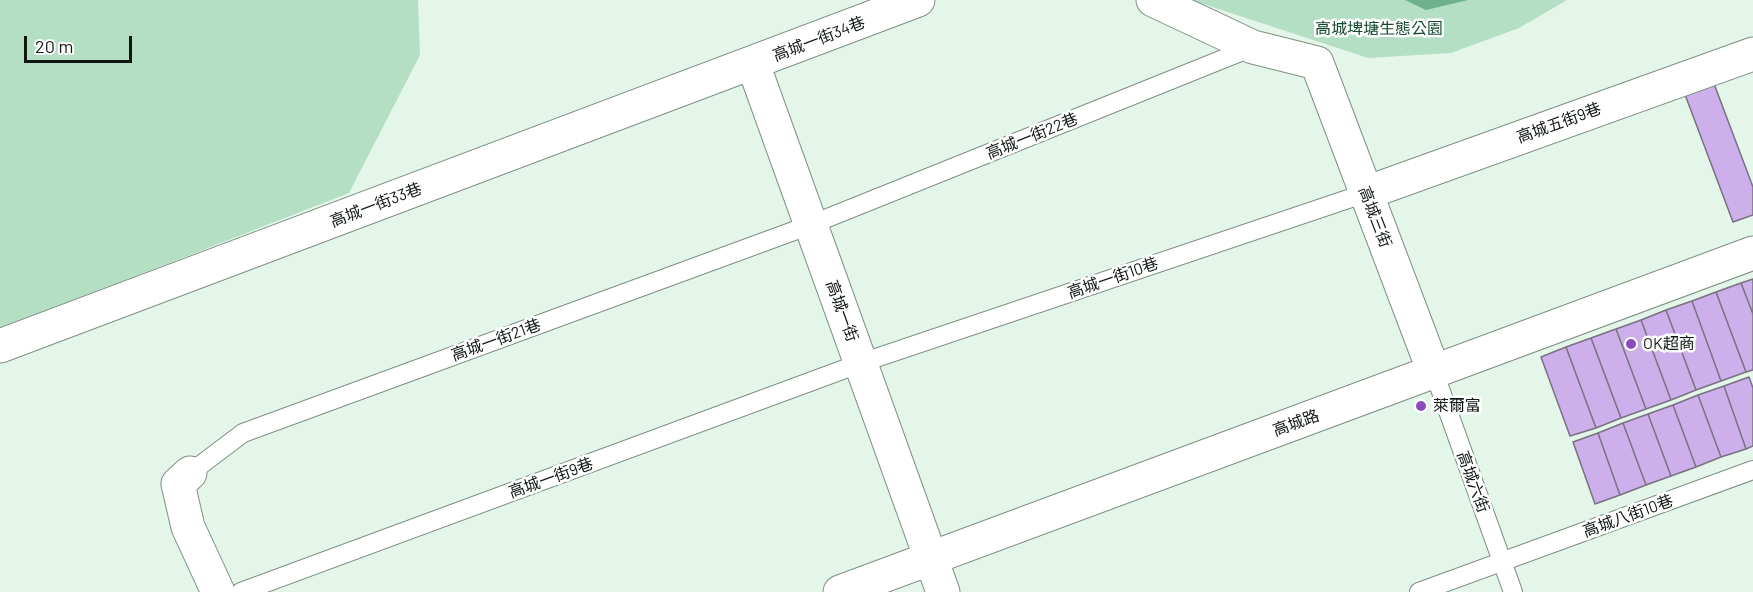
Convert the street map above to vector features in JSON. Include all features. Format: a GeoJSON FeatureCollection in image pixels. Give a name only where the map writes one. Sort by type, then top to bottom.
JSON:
{"type":"FeatureCollection","features":[{"type":"Feature","properties":{"kind":"street","name":"高城一街34巷"},"geometry":{"type":"LineString","coordinates":[[753,64],[918,0]]}},
{"type":"Feature","properties":{"kind":"street"},"geometry":{"type":"LineString","coordinates":[[1153,0],[1253,46]]}},
{"type":"Feature","properties":{"kind":"street","name":"高城三街"},"geometry":{"type":"LineString","coordinates":[[1253,46],[1317,63],[1434,372]]}},
{"type":"Feature","properties":{"kind":"street","name":"高城五街9巷"},"geometry":{"type":"LineString","coordinates":[[1366,192],[1753,54]]}},
{"type":"Feature","properties":{"kind":"street","name":"高城一街"},"geometry":{"type":"LineString","coordinates":[[753,64],[943,592]]}},
{"type":"Feature","properties":{"kind":"street","name":"高城一街33巷"},"geometry":{"type":"LineString","coordinates":[[0,346],[753,64]]}},
{"type":"Feature","properties":{"kind":"street","name":"高城路"},"geometry":{"type":"LineString","coordinates":[[840,592],[1753,253]]}},
{"type":"Feature","properties":{"kind":"street"},"geometry":{"type":"LineString","coordinates":[[190,473],[178,484],[188,528],[218,592]]}},
{"type":"Feature","properties":{"kind":"lane","name":"高城一街22巷"},"geometry":{"type":"LineString","coordinates":[[810,225],[1253,46]]}},
{"type":"Feature","properties":{"kind":"lane","name":"高城一街10巷"},"geometry":{"type":"LineString","coordinates":[[861,363],[1366,192]]}},
{"type":"Feature","properties":{"kind":"lane","name":"高城一街21巷"},"geometry":{"type":"LineString","coordinates":[[190,473],[243,433],[810,225]]}},
{"type":"Feature","properties":{"kind":"lane","name":"高城一街9巷"},"geometry":{"type":"LineString","coordinates":[[241,592],[861,363]]}},
{"type":"Feature","properties":{"kind":"lane","name":"高城六街"},"geometry":{"type":"LineString","coordinates":[[1434,372],[1513,592]]}},
{"type":"Feature","properties":{"kind":"lane","name":"高城八街10巷"},"geometry":{"type":"LineString","coordinates":[[1419,592],[1753,470]]}},
{"type":"Feature","properties":{"kind":"green space"},"geometry":{"type":"Polygon","coordinates":[[[0,0],[418,0],[420,55],[349,193],[0,329],[0,0]]]}},
{"type":"Feature","properties":{"kind":"green space","name":"高城埤塘生態公園"},"geometry":{"type":"Polygon","coordinates":[[[1191,0],[1567,0],[1519,28],[1451,53],[1368,58],[1191,0]]]}},
{"type":"Feature","properties":{"kind":"shaded area"},"geometry":{"type":"Polygon","coordinates":[[[1405,0],[1468,0],[1426,10],[1405,0]]]}},
{"type":"Feature","properties":{"kind":"building"},"geometry":{"type":"Polygon","coordinates":[[[1713,81],[1753,187],[1753,215],[1733,222],[1684,92],[1713,81]]]}},
{"type":"Feature","properties":{"kind":"building"},"geometry":{"type":"Polygon","coordinates":[[[1753,279],[1753,314],[1741,283],[1753,279]]]}},
{"type":"Feature","properties":{"kind":"building"},"geometry":{"type":"Polygon","coordinates":[[[1741,283],[1753,314],[1753,370],[1746,372],[1716,292],[1741,283]]]}},
{"type":"Feature","properties":{"kind":"building"},"geometry":{"type":"Polygon","coordinates":[[[1716,292],[1746,372],[1721,381],[1692,301],[1716,292]]]}},
{"type":"Feature","properties":{"kind":"building"},"geometry":{"type":"Polygon","coordinates":[[[1692,301],[1721,381],[1696,390],[1666,310],[1692,301]]]}},
{"type":"Feature","properties":{"kind":"building"},"geometry":{"type":"Polygon","coordinates":[[[1666,310],[1696,390],[1671,400],[1641,320],[1666,310]]]}},
{"type":"Feature","properties":{"kind":"building"},"geometry":{"type":"Polygon","coordinates":[[[1641,320],[1671,400],[1646,409],[1616,329],[1641,320]]]}},
{"type":"Feature","properties":{"kind":"building"},"geometry":{"type":"Polygon","coordinates":[[[1616,329],[1646,409],[1621,418],[1591,338],[1616,329]]]}},
{"type":"Feature","properties":{"kind":"building"},"geometry":{"type":"Polygon","coordinates":[[[1591,338],[1621,418],[1596,428],[1566,347],[1591,338]]]}},
{"type":"Feature","properties":{"kind":"building"},"geometry":{"type":"Polygon","coordinates":[[[1566,347],[1596,428],[1570,436],[1541,357],[1566,347]]]}},
{"type":"Feature","properties":{"kind":"building"},"geometry":{"type":"Polygon","coordinates":[[[1749,377],[1753,388],[1753,446],[1746,449],[1724,386],[1749,377]]]}},
{"type":"Feature","properties":{"kind":"building"},"geometry":{"type":"Polygon","coordinates":[[[1724,386],[1746,449],[1721,457],[1698,395],[1724,386]]]}},
{"type":"Feature","properties":{"kind":"building"},"geometry":{"type":"Polygon","coordinates":[[[1698,395],[1721,457],[1696,467],[1673,405],[1698,395]]]}},
{"type":"Feature","properties":{"kind":"building"},"geometry":{"type":"Polygon","coordinates":[[[1673,405],[1696,467],[1671,476],[1648,414],[1673,405]]]}},
{"type":"Feature","properties":{"kind":"building"},"geometry":{"type":"Polygon","coordinates":[[[1648,414],[1671,476],[1646,485],[1623,423],[1648,414]]]}},
{"type":"Feature","properties":{"kind":"building"},"geometry":{"type":"Polygon","coordinates":[[[1623,423],[1646,485],[1620,495],[1598,433],[1623,423]]]}},
{"type":"Feature","properties":{"kind":"building"},"geometry":{"type":"Polygon","coordinates":[[[1598,433],[1620,495],[1595,504],[1573,442],[1598,433]]]}},
{"type":"Feature","properties":{"kind":"place","name":"OK超商"},"geometry":{"type":"Point","coordinates":[1631,344]}},
{"type":"Feature","properties":{"kind":"place","name":"萊爾富"},"geometry":{"type":"Point","coordinates":[1421,406]}}]}
